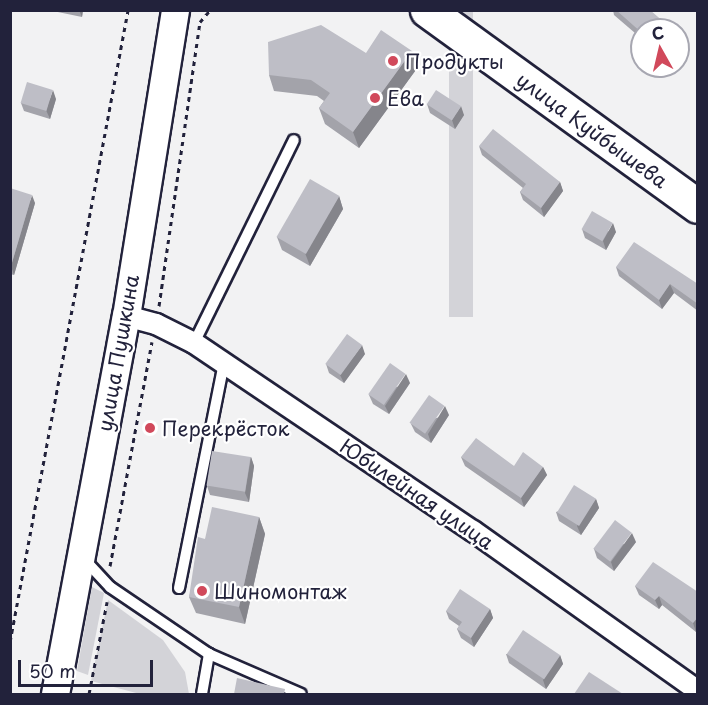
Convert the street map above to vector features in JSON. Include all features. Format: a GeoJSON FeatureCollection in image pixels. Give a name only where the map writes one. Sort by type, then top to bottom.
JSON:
{"type":"FeatureCollection","features":[{"type":"Feature","properties":{"kind":"highway","name":"улица Куйбышева"},"geometry":{"type":"LineString","coordinates":[[427,10],[698,207]]}},
{"type":"Feature","properties":{"kind":"main road","name":"улица Пушкина"},"geometry":{"type":"LineString","coordinates":[[56,694],[126,316],[175,10]]}},
{"type":"Feature","properties":{"kind":"street","name":"Юбилейная улица"},"geometry":{"type":"LineString","coordinates":[[126,316],[156,324],[194,343],[473,531],[698,691]]}},
{"type":"Feature","properties":{"kind":"lane"},"geometry":{"type":"LineString","coordinates":[[194,343],[294,140]]}},
{"type":"Feature","properties":{"kind":"lane"},"geometry":{"type":"LineString","coordinates":[[179,588],[224,363]]}},
{"type":"Feature","properties":{"kind":"lane"},"geometry":{"type":"LineString","coordinates":[[81,556],[110,587],[209,654],[301,694]]}},
{"type":"Feature","properties":{"kind":"lane"},"geometry":{"type":"LineString","coordinates":[[202,694],[209,654]]}},
{"type":"Feature","properties":{"kind":"path"},"geometry":{"type":"LineString","coordinates":[[10,642],[128,10]]}},
{"type":"Feature","properties":{"kind":"path"},"geometry":{"type":"LineString","coordinates":[[89,694],[110,587],[110,552],[156,324],[200,21],[210,10]]}},
{"type":"Feature","properties":{"kind":"shaded area"},"geometry":{"type":"Polygon","coordinates":[[[449,11],[473,11],[473,317],[449,317],[449,11]]]}},
{"type":"Feature","properties":{"kind":"shaded area"},"geometry":{"type":"Polygon","coordinates":[[[92,587],[104,593],[88,675],[77,671],[92,587]]]}},
{"type":"Feature","properties":{"kind":"shaded area"},"geometry":{"type":"Polygon","coordinates":[[[108,600],[163,640],[185,672],[189,694],[140,694],[91,681],[108,600]]]}},
{"type":"Feature","properties":{"kind":"building"},"geometry":{"type":"Polygon","coordinates":[[[616,10],[650,10],[659,18],[630,18],[630,22],[616,10]]]}},
{"type":"Feature","properties":{"kind":"building"},"geometry":{"type":"Polygon","coordinates":[[[321,25],[366,53],[381,30],[412,51],[353,132],[319,108],[330,93],[311,80],[269,75],[268,42],[321,25]]]}},
{"type":"Feature","properties":{"kind":"building"},"geometry":{"type":"Polygon","coordinates":[[[27,82],[53,90],[46,111],[21,103],[27,82]]]}},
{"type":"Feature","properties":{"kind":"building"},"geometry":{"type":"Polygon","coordinates":[[[436,90],[461,106],[452,121],[427,104],[436,90]]]}},
{"type":"Feature","properties":{"kind":"building"},"geometry":{"type":"Polygon","coordinates":[[[493,129],[560,182],[541,208],[520,192],[526,184],[479,146],[493,129]]]}},
{"type":"Feature","properties":{"kind":"building"},"geometry":{"type":"Polygon","coordinates":[[[310,179],[339,196],[306,254],[276,237],[310,179]]]}},
{"type":"Feature","properties":{"kind":"building"},"geometry":{"type":"Polygon","coordinates":[[[10,188],[32,195],[11,266],[10,266],[10,188]]]}},
{"type":"Feature","properties":{"kind":"building"},"geometry":{"type":"Polygon","coordinates":[[[592,211],[613,223],[602,241],[582,229],[592,211]]]}},
{"type":"Feature","properties":{"kind":"building"},"geometry":{"type":"Polygon","coordinates":[[[634,242],[698,284],[698,304],[670,284],[659,300],[616,267],[634,242]]]}},
{"type":"Feature","properties":{"kind":"building"},"geometry":{"type":"Polygon","coordinates":[[[347,334],[362,345],[341,375],[325,364],[347,334]]]}},
{"type":"Feature","properties":{"kind":"building"},"geometry":{"type":"Polygon","coordinates":[[[390,363],[406,374],[384,405],[368,394],[390,363]]]}},
{"type":"Feature","properties":{"kind":"building"},"geometry":{"type":"Polygon","coordinates":[[[429,395],[445,406],[425,434],[409,423],[429,395]]]}},
{"type":"Feature","properties":{"kind":"building"},"geometry":{"type":"Polygon","coordinates":[[[476,438],[514,466],[523,452],[543,467],[521,498],[461,457],[476,438]]]}},
{"type":"Feature","properties":{"kind":"building"},"geometry":{"type":"Polygon","coordinates":[[[212,451],[251,457],[245,492],[207,486],[212,451]]]}},
{"type":"Feature","properties":{"kind":"building"},"geometry":{"type":"Polygon","coordinates":[[[574,485],[596,499],[579,526],[557,512],[574,485]]]}},
{"type":"Feature","properties":{"kind":"building"},"geometry":{"type":"Polygon","coordinates":[[[212,507],[259,517],[239,607],[189,597],[198,537],[205,539],[212,507]]]}},
{"type":"Feature","properties":{"kind":"building"},"geometry":{"type":"Polygon","coordinates":[[[615,520],[632,533],[610,561],[593,549],[615,520]]]}},
{"type":"Feature","properties":{"kind":"building"},"geometry":{"type":"Polygon","coordinates":[[[653,562],[698,592],[698,617],[693,623],[659,596],[655,600],[635,586],[653,562]]]}},
{"type":"Feature","properties":{"kind":"building"},"geometry":{"type":"Polygon","coordinates":[[[460,589],[490,609],[471,638],[457,629],[462,622],[446,611],[460,589]]]}},
{"type":"Feature","properties":{"kind":"building"},"geometry":{"type":"Polygon","coordinates":[[[523,630],[560,655],[544,679],[507,654],[523,630]]]}},
{"type":"Feature","properties":{"kind":"building"},"geometry":{"type":"Polygon","coordinates":[[[589,672],[623,694],[574,694],[589,672]]]}},
{"type":"Feature","properties":{"kind":"building"},"geometry":{"type":"Polygon","coordinates":[[[237,678],[285,689],[284,694],[234,694],[237,678]]]}},
{"type":"Feature","properties":{"kind":"place","name":"Продукты"},"geometry":{"type":"Point","coordinates":[393,61]}},
{"type":"Feature","properties":{"kind":"place","name":"Ева"},"geometry":{"type":"Point","coordinates":[375,98]}},
{"type":"Feature","properties":{"kind":"place","name":"Перекрёсток"},"geometry":{"type":"Point","coordinates":[150,428]}},
{"type":"Feature","properties":{"kind":"place","name":"Шиномонтаж"},"geometry":{"type":"Point","coordinates":[202,591]}}]}
